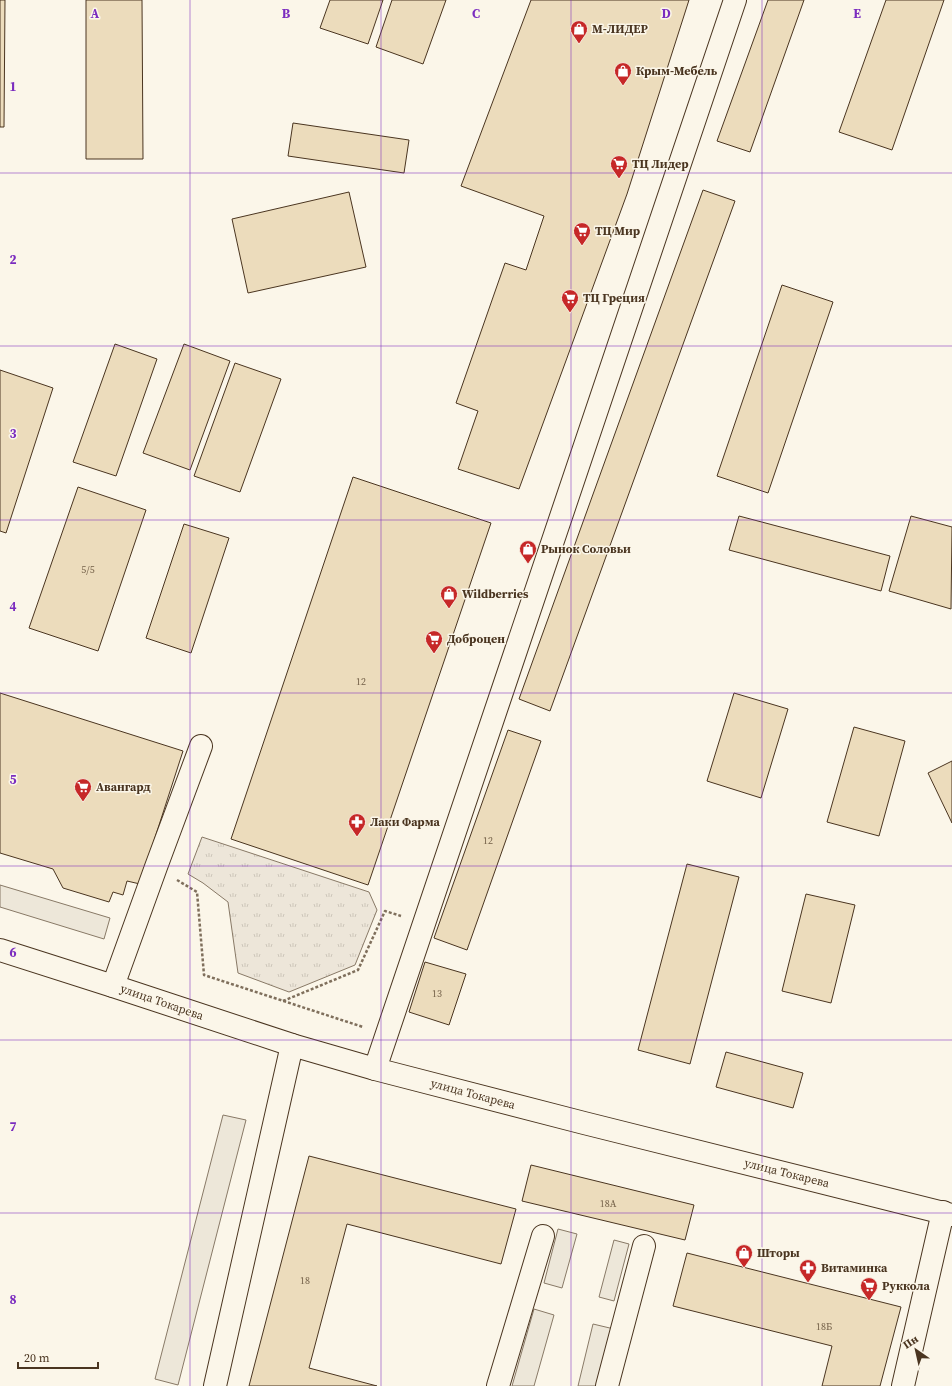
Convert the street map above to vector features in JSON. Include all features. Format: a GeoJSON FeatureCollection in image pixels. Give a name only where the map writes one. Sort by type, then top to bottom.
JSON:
{"type":"FeatureCollection","features":[{"type":"Feature","properties":{"kind":"street"},"geometry":{"type":"LineString","coordinates":[[375,1069],[735,0]]}},
{"type":"Feature","properties":{"kind":"street"},"geometry":{"type":"LineString","coordinates":[[113,986],[201,746]]}},
{"type":"Feature","properties":{"kind":"street","name":"улица Токарева"},"geometry":{"type":"LineString","coordinates":[[0,950],[292,1045],[375,1069],[948,1214]]}},
{"type":"Feature","properties":{"kind":"street"},"geometry":{"type":"LineString","coordinates":[[215,1386],[292,1045]]}},
{"type":"Feature","properties":{"kind":"street"},"geometry":{"type":"LineString","coordinates":[[903,1386],[948,1214]]}},
{"type":"Feature","properties":{"kind":"street"},"geometry":{"type":"LineString","coordinates":[[498,1386],[543,1236]]}},
{"type":"Feature","properties":{"kind":"street"},"geometry":{"type":"LineString","coordinates":[[607,1386],[644,1246]]}},
{"type":"Feature","properties":{"kind":"path"},"geometry":{"type":"LineString","coordinates":[[156,867],[197,892],[204,975],[387,1035]]}},
{"type":"Feature","properties":{"kind":"path"},"geometry":{"type":"LineString","coordinates":[[282,1001],[358,970],[385,911],[425,923]]}},
{"type":"Feature","properties":{"kind":"green space"},"geometry":{"type":"Polygon","coordinates":[[[202,837],[369,892],[377,910],[355,965],[289,992],[238,973],[228,902],[203,883],[188,874],[202,837]]]}},
{"type":"Feature","properties":{"kind":"shaded area"},"geometry":{"type":"Polygon","coordinates":[[[0,885],[110,918],[104,939],[0,907],[0,885]]]}},
{"type":"Feature","properties":{"kind":"shaded area"},"geometry":{"type":"Polygon","coordinates":[[[223,1115],[246,1120],[178,1385],[155,1379],[223,1115]]]}},
{"type":"Feature","properties":{"kind":"shaded area"},"geometry":{"type":"Polygon","coordinates":[[[558,1229],[577,1234],[562,1288],[544,1283],[558,1229]]]}},
{"type":"Feature","properties":{"kind":"shaded area"},"geometry":{"type":"Polygon","coordinates":[[[614,1240],[629,1244],[614,1301],[599,1297],[614,1240]]]}},
{"type":"Feature","properties":{"kind":"shaded area"},"geometry":{"type":"Polygon","coordinates":[[[534,1309],[554,1315],[534,1386],[512,1386],[534,1309]]]}},
{"type":"Feature","properties":{"kind":"shaded area"},"geometry":{"type":"Polygon","coordinates":[[[593,1324],[614,1329],[600,1386],[578,1386],[593,1324]]]}},
{"type":"Feature","properties":{"kind":"building"},"geometry":{"type":"Polygon","coordinates":[[[0,0],[5,0],[4,127],[0,127],[0,0]]]}},
{"type":"Feature","properties":{"kind":"building"},"geometry":{"type":"Polygon","coordinates":[[[86,0],[142,0],[143,159],[86,159],[86,0]]]}},
{"type":"Feature","properties":{"kind":"building"},"geometry":{"type":"Polygon","coordinates":[[[330,0],[383,0],[368,44],[320,28],[330,0]]]}},
{"type":"Feature","properties":{"kind":"building"},"geometry":{"type":"Polygon","coordinates":[[[392,0],[446,0],[423,64],[376,47],[392,0]]]}},
{"type":"Feature","properties":{"kind":"building"},"geometry":{"type":"Polygon","coordinates":[[[531,0],[689,0],[627,194],[519,489],[458,469],[478,411],[456,403],[505,263],[526,270],[544,216],[461,186],[531,0]]]}},
{"type":"Feature","properties":{"kind":"building"},"geometry":{"type":"Polygon","coordinates":[[[768,0],[804,0],[750,152],[717,141],[768,0]]]}},
{"type":"Feature","properties":{"kind":"building"},"geometry":{"type":"Polygon","coordinates":[[[886,0],[944,0],[892,150],[839,132],[886,0]]]}},
{"type":"Feature","properties":{"kind":"building"},"geometry":{"type":"Polygon","coordinates":[[[293,123],[409,140],[404,173],[288,156],[293,123]]]}},
{"type":"Feature","properties":{"kind":"building"},"geometry":{"type":"Polygon","coordinates":[[[703,190],[735,201],[550,711],[519,699],[703,190]]]}},
{"type":"Feature","properties":{"kind":"building"},"geometry":{"type":"Polygon","coordinates":[[[349,192],[366,267],[248,293],[232,219],[349,192]]]}},
{"type":"Feature","properties":{"kind":"building"},"geometry":{"type":"Polygon","coordinates":[[[782,285],[833,302],[768,493],[717,476],[782,285]]]}},
{"type":"Feature","properties":{"kind":"building"},"geometry":{"type":"Polygon","coordinates":[[[115,344],[157,359],[116,476],[73,462],[115,344]]]}},
{"type":"Feature","properties":{"kind":"building"},"geometry":{"type":"Polygon","coordinates":[[[184,344],[230,361],[190,470],[143,453],[184,344]]]}},
{"type":"Feature","properties":{"kind":"building"},"geometry":{"type":"Polygon","coordinates":[[[235,363],[281,379],[240,492],[194,476],[235,363]]]}},
{"type":"Feature","properties":{"kind":"building"},"geometry":{"type":"Polygon","coordinates":[[[0,370],[53,388],[6,533],[0,531],[0,370]]]}},
{"type":"Feature","properties":{"kind":"building"},"geometry":{"type":"Polygon","coordinates":[[[353,477],[491,523],[368,885],[231,839],[353,477]]]}},
{"type":"Feature","properties":{"kind":"building"},"geometry":{"type":"Polygon","coordinates":[[[78,487],[146,510],[98,651],[29,628],[78,487]]]}},
{"type":"Feature","properties":{"kind":"building"},"geometry":{"type":"Polygon","coordinates":[[[739,516],[890,556],[881,591],[729,550],[739,516]]]}},
{"type":"Feature","properties":{"kind":"building"},"geometry":{"type":"Polygon","coordinates":[[[911,516],[952,527],[951,609],[889,591],[911,516]]]}},
{"type":"Feature","properties":{"kind":"building"},"geometry":{"type":"Polygon","coordinates":[[[184,524],[229,538],[191,653],[146,638],[184,524]]]}},
{"type":"Feature","properties":{"kind":"building","name":"Авангард"},"geometry":{"type":"Polygon","coordinates":[[[0,693],[183,751],[140,884],[127,881],[123,895],[113,892],[109,902],[63,888],[53,869],[0,853],[0,693]]]}},
{"type":"Feature","properties":{"kind":"building"},"geometry":{"type":"Polygon","coordinates":[[[734,693],[788,709],[761,798],[707,781],[734,693]]]}},
{"type":"Feature","properties":{"kind":"building"},"geometry":{"type":"Polygon","coordinates":[[[854,727],[905,741],[879,836],[827,822],[854,727]]]}},
{"type":"Feature","properties":{"kind":"building"},"geometry":{"type":"Polygon","coordinates":[[[508,730],[541,741],[467,950],[434,938],[508,730]]]}},
{"type":"Feature","properties":{"kind":"building"},"geometry":{"type":"Polygon","coordinates":[[[952,761],[952,823],[928,773],[952,761]]]}},
{"type":"Feature","properties":{"kind":"building"},"geometry":{"type":"Polygon","coordinates":[[[687,864],[739,877],[690,1064],[638,1050],[687,864]]]}},
{"type":"Feature","properties":{"kind":"building"},"geometry":{"type":"Polygon","coordinates":[[[806,894],[855,905],[831,1003],[782,991],[806,894]]]}},
{"type":"Feature","properties":{"kind":"building"},"geometry":{"type":"Polygon","coordinates":[[[425,962],[466,974],[449,1025],[409,1012],[425,962]]]}},
{"type":"Feature","properties":{"kind":"building"},"geometry":{"type":"Polygon","coordinates":[[[726,1052],[803,1073],[793,1108],[716,1087],[726,1052]]]}},
{"type":"Feature","properties":{"kind":"building"},"geometry":{"type":"Polygon","coordinates":[[[309,1156],[516,1209],[501,1264],[347,1224],[309,1368],[377,1386],[249,1386],[309,1156]]]}},
{"type":"Feature","properties":{"kind":"building"},"geometry":{"type":"Polygon","coordinates":[[[531,1165],[694,1205],[685,1240],[522,1201],[531,1165]]]}},
{"type":"Feature","properties":{"kind":"building"},"geometry":{"type":"Polygon","coordinates":[[[687,1253],[901,1307],[880,1386],[822,1386],[832,1346],[673,1306],[687,1253]]]}},
{"type":"Feature","properties":{"kind":"place","name":"М-ЛИДЕР"},"geometry":{"type":"Point","coordinates":[579,44]}},
{"type":"Feature","properties":{"kind":"place","name":"Крым-Мебель"},"geometry":{"type":"Point","coordinates":[623,86]}},
{"type":"Feature","properties":{"kind":"place","name":"ТЦ Лидер"},"geometry":{"type":"Point","coordinates":[619,179]}},
{"type":"Feature","properties":{"kind":"place","name":"ТЦ Мир"},"geometry":{"type":"Point","coordinates":[582,246]}},
{"type":"Feature","properties":{"kind":"place","name":"ТЦ Греция"},"geometry":{"type":"Point","coordinates":[570,313]}},
{"type":"Feature","properties":{"kind":"place","name":"Рынок Соловьи"},"geometry":{"type":"Point","coordinates":[528,564]}},
{"type":"Feature","properties":{"kind":"place","name":"Wildberries"},"geometry":{"type":"Point","coordinates":[449,609]}},
{"type":"Feature","properties":{"kind":"place","name":"Доброцен"},"geometry":{"type":"Point","coordinates":[434,654]}},
{"type":"Feature","properties":{"kind":"place","name":"Авангард"},"geometry":{"type":"Point","coordinates":[83,802]}},
{"type":"Feature","properties":{"kind":"place","name":"Лаки Фарма"},"geometry":{"type":"Point","coordinates":[357,837]}},
{"type":"Feature","properties":{"kind":"place","name":"Шторы"},"geometry":{"type":"Point","coordinates":[744,1268]}},
{"type":"Feature","properties":{"kind":"place","name":"Витаминка"},"geometry":{"type":"Point","coordinates":[808,1283]}},
{"type":"Feature","properties":{"kind":"place","name":"Руккола"},"geometry":{"type":"Point","coordinates":[869,1301]}}]}
